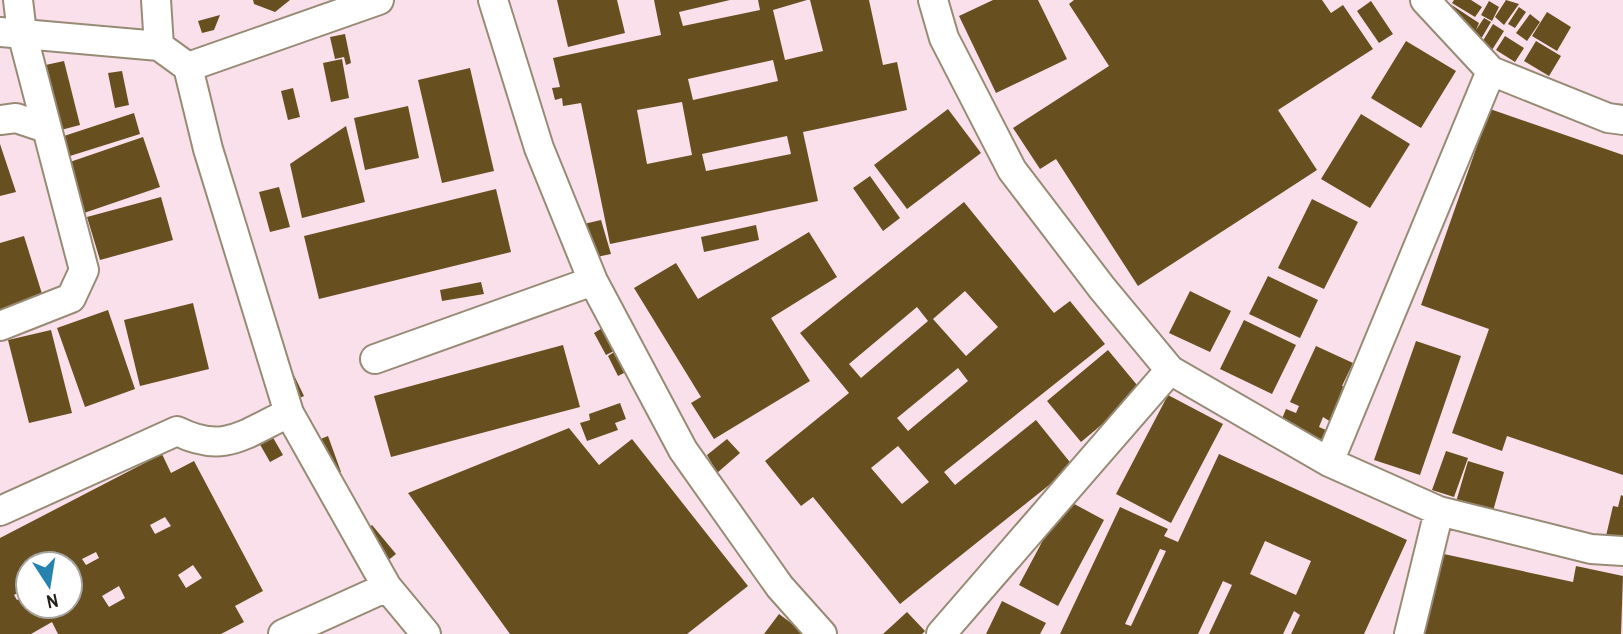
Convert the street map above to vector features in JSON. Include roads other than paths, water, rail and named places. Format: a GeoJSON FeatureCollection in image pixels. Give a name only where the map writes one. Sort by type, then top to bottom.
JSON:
{"type":"FeatureCollection","features":[{"type":"Feature","properties":{"kind":"street"},"geometry":{"type":"LineString","coordinates":[[0,326],[71,298],[84,271],[46,128],[11,32],[18,0]]}},
{"type":"Feature","properties":{"kind":"street"},"geometry":{"type":"LineString","coordinates":[[156,0],[159,46]]}},
{"type":"Feature","properties":{"kind":"street"},"geometry":{"type":"LineString","coordinates":[[188,67],[379,0]]}},
{"type":"Feature","properties":{"kind":"street"},"geometry":{"type":"LineString","coordinates":[[493,0],[539,148],[593,281],[683,450],[780,587],[822,634]]}},
{"type":"Feature","properties":{"kind":"street"},"geometry":{"type":"LineString","coordinates":[[933,0],[944,38],[1012,170],[1102,288],[1170,370],[1329,462],[1439,511],[1591,549],[1623,551]]}},
{"type":"Feature","properties":{"kind":"street"},"geometry":{"type":"LineString","coordinates":[[1425,0],[1491,71],[1608,118],[1623,120]]}},
{"type":"Feature","properties":{"kind":"street"},"geometry":{"type":"LineString","coordinates":[[11,32],[159,46],[188,67],[208,149],[289,413],[387,587],[426,634]]}},
{"type":"Feature","properties":{"kind":"street"},"geometry":{"type":"LineString","coordinates":[[1329,462],[1491,71]]}},
{"type":"Feature","properties":{"kind":"street"},"geometry":{"type":"LineString","coordinates":[[0,120],[16,118],[46,128]]}},
{"type":"Feature","properties":{"kind":"street"},"geometry":{"type":"LineString","coordinates":[[375,359],[593,281]]}},
{"type":"Feature","properties":{"kind":"street"},"geometry":{"type":"LineString","coordinates":[[941,634],[1170,370]]}},
{"type":"Feature","properties":{"kind":"street"},"geometry":{"type":"LineString","coordinates":[[0,511],[177,431],[200,443],[227,442],[289,413]]}},
{"type":"Feature","properties":{"kind":"street"},"geometry":{"type":"LineString","coordinates":[[1409,634],[1439,511]]}},
{"type":"Feature","properties":{"kind":"street"},"geometry":{"type":"LineString","coordinates":[[283,634],[387,587]]}}]}
